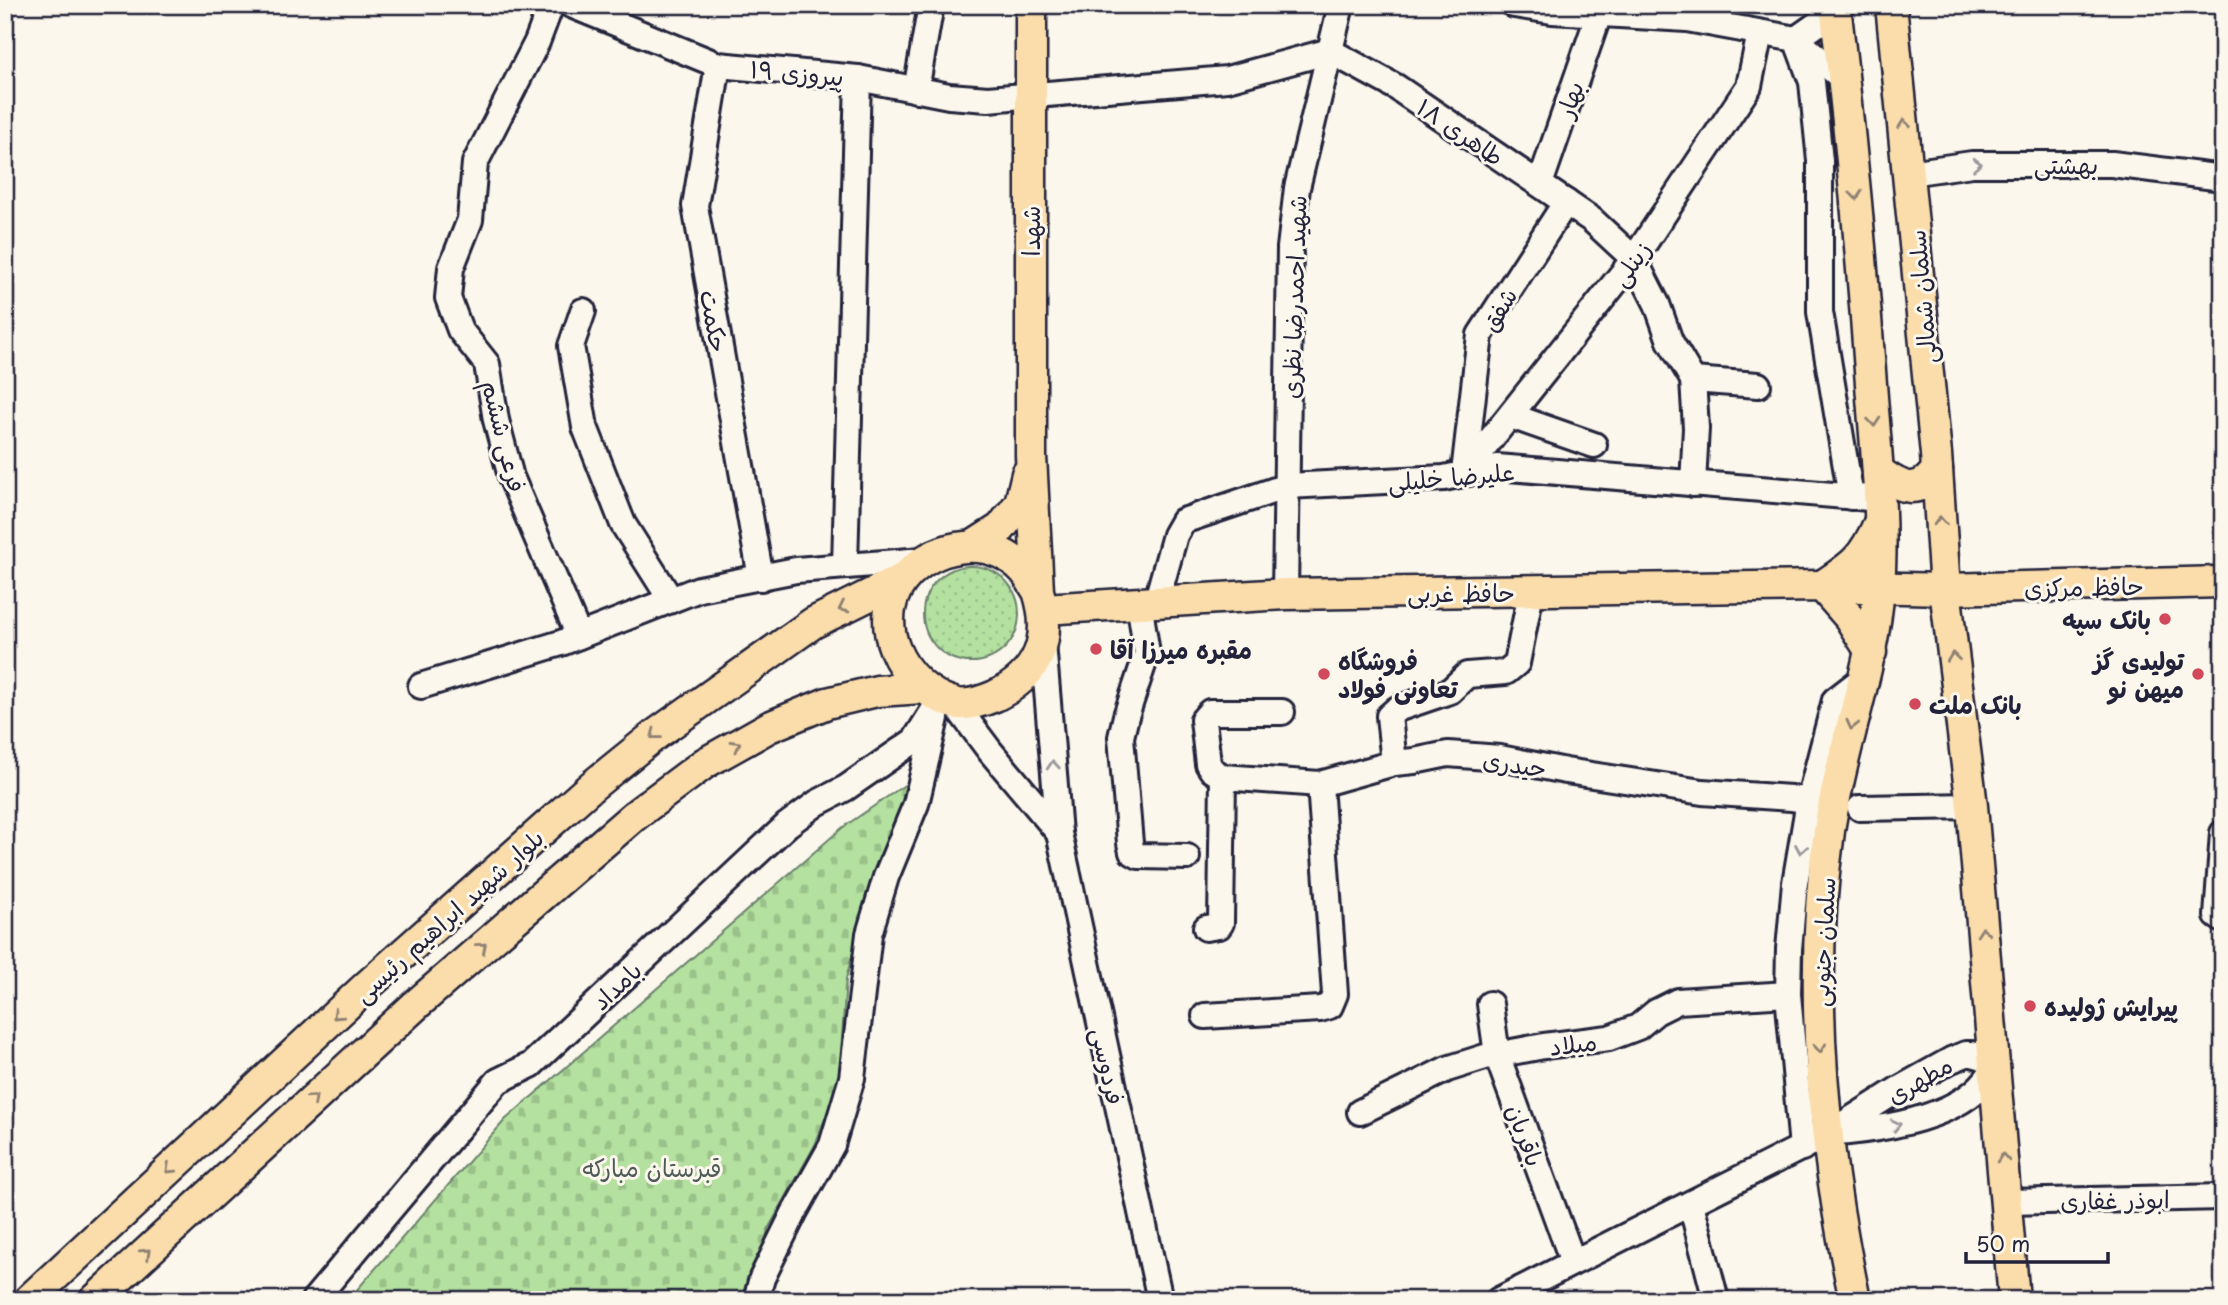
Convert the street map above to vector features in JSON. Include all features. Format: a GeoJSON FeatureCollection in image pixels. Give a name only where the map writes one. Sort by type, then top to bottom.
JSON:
{"type":"FeatureCollection","features":[{"type":"Feature","properties":{"kind":"main road","name":"شهدا"},"geometry":{"type":"LineString","coordinates":[[1031,5],[1031,456]]}},
{"type":"Feature","properties":{"kind":"main road","name":"سلمان شمالی"},"geometry":{"type":"LineString","coordinates":[[1891,5],[1937,469],[1945,589]]}},
{"type":"Feature","properties":{"kind":"main road"},"geometry":{"type":"LineString","coordinates":[[1836,8],[1861,244],[1880,497],[1879,586]]}},
{"type":"Feature","properties":{"kind":"main road"},"geometry":{"type":"LineString","coordinates":[[973,546],[1001,528],[1020,503],[1031,456]]}},
{"type":"Feature","properties":{"kind":"main road"},"geometry":{"type":"LineString","coordinates":[[1031,456],[1045,626],[1043,643],[1031,668],[1013,687],[972,703],[940,696],[905,671],[894,649],[889,625],[893,600],[913,569],[947,549],[973,546],[1000,553],[1022,568],[1041,600]]}},
{"type":"Feature","properties":{"kind":"main road"},"geometry":{"type":"LineString","coordinates":[[1880,497],[1901,487],[1922,485],[1931,479],[1937,469]]}},
{"type":"Feature","properties":{"kind":"main road"},"geometry":{"type":"LineString","coordinates":[[1868,664],[1849,617],[1822,586],[1855,564],[1870,544],[1880,497]]}},
{"type":"Feature","properties":{"kind":"main road","name":"بلوار شهید ابراهیم رئیسی"},"geometry":{"type":"LineString","coordinates":[[29,1300],[367,986],[655,735],[813,623],[913,569]]}},
{"type":"Feature","properties":{"kind":"main road","name":"حافظ مرکزی"},"geometry":{"type":"LineString","coordinates":[[1879,586],[1945,589],[2223,582]]}},
{"type":"Feature","properties":{"kind":"main road","name":"حافظ غربی"},"geometry":{"type":"LineString","coordinates":[[1041,600],[1148,601],[1285,594],[1879,586]]}},
{"type":"Feature","properties":{"kind":"main road","name":"سلمان جنوبی"},"geometry":{"type":"LineString","coordinates":[[1855,1300],[1838,1222],[1828,1135],[1819,1034],[1819,938],[1833,806],[1868,664],[1879,586]]}},
{"type":"Feature","properties":{"kind":"main road"},"geometry":{"type":"LineString","coordinates":[[1945,589],[1972,806],[2014,1300]]}},
{"type":"Feature","properties":{"kind":"main road","name":"بلوار شهید ابراهیم رئیسی"},"geometry":{"type":"LineString","coordinates":[[96,1300],[418,1003],[634,816],[705,763],[769,727],[827,703],[877,691],[940,696]]}},
{"type":"Feature","properties":{"kind":"street","name":"فرعی ششم"},"geometry":{"type":"LineString","coordinates":[[551,5],[537,42],[475,163],[470,220],[451,268],[448,298],[460,330],[487,363],[496,420],[511,477],[579,636]]}},
{"type":"Feature","properties":{"kind":"street","name":"پیروزی ۱۹"},"geometry":{"type":"LineString","coordinates":[[571,5],[718,65],[858,78],[949,96],[988,99],[1032,95]]}},
{"type":"Feature","properties":{"kind":"street"},"geometry":{"type":"LineString","coordinates":[[916,90],[931,5]]}},
{"type":"Feature","properties":{"kind":"street","name":"شهید احمدرضا نظری"},"geometry":{"type":"LineString","coordinates":[[1285,594],[1292,235],[1297,188],[1341,5]]}},
{"type":"Feature","properties":{"kind":"street"},"geometry":{"type":"LineString","coordinates":[[1514,5],[1687,12],[1760,33],[1796,39],[1844,80]]}},
{"type":"Feature","properties":{"kind":"street"},"geometry":{"type":"LineString","coordinates":[[1796,39],[1836,8]]}},
{"type":"Feature","properties":{"kind":"street","name":"بهار"},"geometry":{"type":"LineString","coordinates":[[1540,184],[1587,10]]}},
{"type":"Feature","properties":{"kind":"street","name":"زینلی"},"geometry":{"type":"LineString","coordinates":[[1464,473],[1634,259],[1749,86],[1760,33]]}},
{"type":"Feature","properties":{"kind":"street"},"geometry":{"type":"LineString","coordinates":[[1796,39],[1812,82],[1820,161],[1820,312],[1851,497]]}},
{"type":"Feature","properties":{"kind":"street"},"geometry":{"type":"LineString","coordinates":[[1032,95],[1227,79],[1330,51]]}},
{"type":"Feature","properties":{"kind":"street","name":"طاهری ۱۸"},"geometry":{"type":"LineString","coordinates":[[1330,51],[1396,87],[1540,184],[1592,220],[1634,259],[1657,304],[1670,341],[1693,380],[1696,428],[1693,484]]}},
{"type":"Feature","properties":{"kind":"street","name":"حکمت"},"geometry":{"type":"LineString","coordinates":[[718,65],[695,206],[761,578]]}},
{"type":"Feature","properties":{"kind":"street"},"geometry":{"type":"LineString","coordinates":[[845,566],[858,78]]}},
{"type":"Feature","properties":{"kind":"street","name":"بهشتی"},"geometry":{"type":"LineString","coordinates":[[1909,173],[1972,164],[2112,164],[2223,178]]}},
{"type":"Feature","properties":{"kind":"street","name":"شفق"},"geometry":{"type":"LineString","coordinates":[[1464,473],[1480,335],[1566,202]]}},
{"type":"Feature","properties":{"kind":"street"},"geometry":{"type":"LineString","coordinates":[[583,311],[571,346],[585,427],[623,524],[671,600]]}},
{"type":"Feature","properties":{"kind":"street"},"geometry":{"type":"LineString","coordinates":[[1693,380],[1758,385]]}},
{"type":"Feature","properties":{"kind":"street"},"geometry":{"type":"LineString","coordinates":[[1511,416],[1594,444]]}},
{"type":"Feature","properties":{"kind":"street","name":"علیرضا خلیلی"},"geometry":{"type":"LineString","coordinates":[[1148,601],[1183,521],[1287,486],[1444,478],[1497,467],[1851,497],[1880,497]]}},
{"type":"Feature","properties":{"kind":"street"},"geometry":{"type":"LineString","coordinates":[[421,686],[579,636],[698,589],[796,570],[845,566],[913,569]]}},
{"type":"Feature","properties":{"kind":"street"},"geometry":{"type":"LineString","coordinates":[[1394,763],[1389,716],[1398,709],[1450,691],[1467,675],[1506,672],[1517,663],[1531,592]]}},
{"type":"Feature","properties":{"kind":"street"},"geometry":{"type":"LineString","coordinates":[[1148,601],[1147,653],[1121,737],[1132,852],[1139,856],[1187,857]]}},
{"type":"Feature","properties":{"kind":"street","name":"فردوسی"},"geometry":{"type":"LineString","coordinates":[[1043,643],[1059,832],[1160,1300]]}},
{"type":"Feature","properties":{"kind":"street"},"geometry":{"type":"LineString","coordinates":[[1802,1148],[1788,994],[1795,883],[1810,801],[1835,699],[1868,664]]}},
{"type":"Feature","properties":{"kind":"street"},"geometry":{"type":"LineString","coordinates":[[940,696],[1059,832]]}},
{"type":"Feature","properties":{"kind":"street"},"geometry":{"type":"LineString","coordinates":[[756,1300],[762,1278],[832,1145],[852,1079],[869,934],[886,877],[916,804],[940,696]]}},
{"type":"Feature","properties":{"kind":"street","name":"بامداد"},"geometry":{"type":"LineString","coordinates":[[314,1300],[498,1080],[531,1065],[787,825],[915,740],[940,696]]}},
{"type":"Feature","properties":{"kind":"street"},"geometry":{"type":"LineString","coordinates":[[1206,928],[1219,926],[1221,923],[1223,777],[1212,770],[1209,764],[1203,720],[1210,712],[1282,712]]}},
{"type":"Feature","properties":{"kind":"street","name":"حیدری"},"geometry":{"type":"LineString","coordinates":[[1223,777],[1320,785],[1394,763],[1448,754],[1500,758],[1702,792],[1810,801]]}},
{"type":"Feature","properties":{"kind":"street"},"geometry":{"type":"LineString","coordinates":[[1205,1016],[1320,1009],[1330,1006],[1335,994],[1320,785]]}},
{"type":"Feature","properties":{"kind":"street"},"geometry":{"type":"LineString","coordinates":[[1860,808],[1972,806]]}},
{"type":"Feature","properties":{"kind":"street"},"geometry":{"type":"LineString","coordinates":[[2223,833],[2217,916],[2223,920]]}},
{"type":"Feature","properties":{"kind":"street","name":"میلاد"},"geometry":{"type":"LineString","coordinates":[[1360,1112],[1447,1069],[1497,1055],[1609,1038],[1637,1027],[1656,1012],[1678,1001],[1788,994]]}},
{"type":"Feature","properties":{"kind":"street","name":"باقریان"},"geometry":{"type":"LineString","coordinates":[[1489,1004],[1497,1055],[1573,1262]]}},
{"type":"Feature","properties":{"kind":"street","name":"مطهری"},"geometry":{"type":"LineString","coordinates":[[1499,1300],[1828,1135],[1899,1089],[1960,1056],[1972,1054],[1995,1065],[1982,1087],[1939,1111],[1882,1129],[1828,1135]]}},
{"type":"Feature","properties":{"kind":"street","name":"ابوذر غفاری"},"geometry":{"type":"LineString","coordinates":[[2006,1202],[2223,1197]]}},
{"type":"Feature","properties":{"kind":"street"},"geometry":{"type":"LineString","coordinates":[[1690,1204],[1716,1300]]}},
{"type":"Feature","properties":{"kind":"green space"},"geometry":{"type":"Polygon","coordinates":[[[971,566],[989,570],[1005,580],[1015,596],[1019,614],[1015,632],[1005,648],[989,658],[971,662],[953,658],[937,648],[927,632],[923,614],[927,596],[937,580],[953,570],[971,566]]]}},
{"type":"Feature","properties":{"kind":"green space","name":"قبرستان مبارکه"},"geometry":{"type":"Polygon","coordinates":[[[906,784],[897,821],[873,875],[846,979],[839,1081],[815,1145],[768,1229],[751,1300],[348,1300],[505,1120],[842,828],[906,784]]]}},
{"type":"Feature","properties":{"kind":"place","name":"بانک سپه"},"geometry":{"type":"Point","coordinates":[2165,619]}},
{"type":"Feature","properties":{"kind":"place","name":"مقبره میرزا آقا"},"geometry":{"type":"Point","coordinates":[1096,649]}},
{"type":"Feature","properties":{"kind":"place","name":"فروشگاه تعاونی فولاد"},"geometry":{"type":"Point","coordinates":[1324,674]}},
{"type":"Feature","properties":{"kind":"place","name":"تولیدی گز میهن نو"},"geometry":{"type":"Point","coordinates":[2198,674]}},
{"type":"Feature","properties":{"kind":"place","name":"بانک ملت"},"geometry":{"type":"Point","coordinates":[1915,704]}},
{"type":"Feature","properties":{"kind":"place","name":"پیرایش ژولیده"},"geometry":{"type":"Point","coordinates":[2030,1006]}}]}
